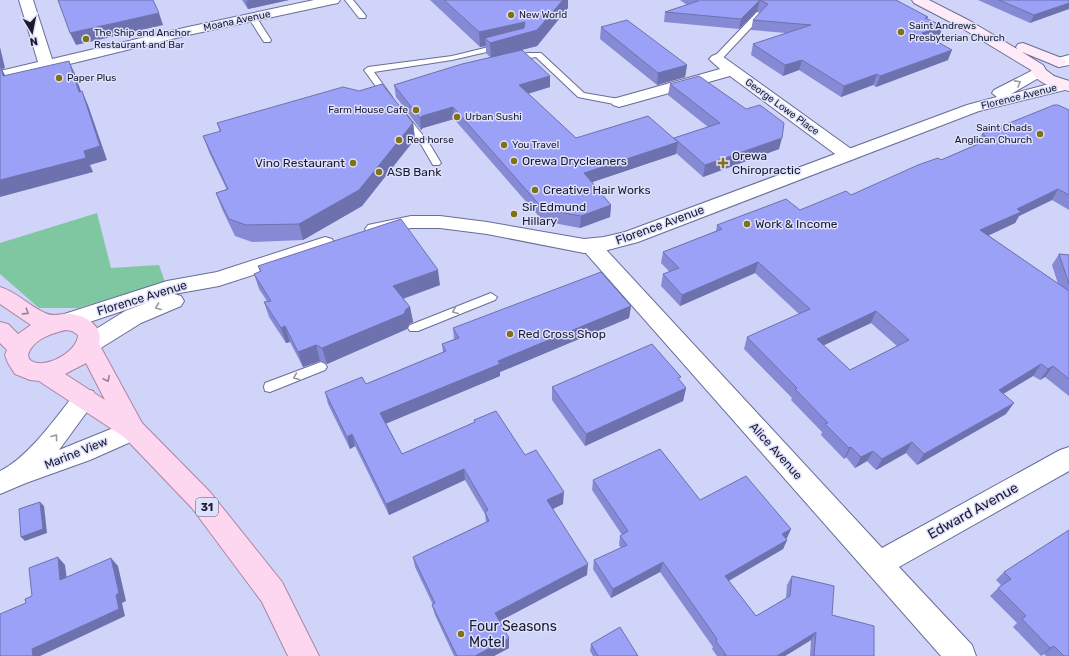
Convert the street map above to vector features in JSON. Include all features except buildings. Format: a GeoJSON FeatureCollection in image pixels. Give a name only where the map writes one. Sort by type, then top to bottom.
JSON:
{"type":"FeatureCollection","features":[{"type":"Feature","properties":{"kind":"main road"},"geometry":{"type":"LineString","coordinates":[[919,0],[965,24],[1039,70],[1048,79],[1067,85]]}},
{"type":"Feature","properties":{"kind":"main road"},"geometry":{"type":"LineString","coordinates":[[965,24],[1066,62]]}},
{"type":"Feature","properties":{"kind":"main road"},"geometry":{"type":"LineString","coordinates":[[1039,70],[1044,62],[1066,62]]}},
{"type":"Feature","properties":{"kind":"main road","name":"31"},"geometry":{"type":"LineString","coordinates":[[0,294],[37,319],[60,323],[75,323],[83,326],[88,331],[88,345],[79,356],[65,365],[42,371]]}},
{"type":"Feature","properties":{"kind":"main road"},"geometry":{"type":"LineString","coordinates":[[0,330],[20,348],[33,333],[60,323]]}},
{"type":"Feature","properties":{"kind":"main road","name":"31"},"geometry":{"type":"LineString","coordinates":[[88,345],[133,430]]}},
{"type":"Feature","properties":{"kind":"main road","name":"31"},"geometry":{"type":"LineString","coordinates":[[20,348],[18,355],[19,362],[24,368],[42,371],[133,430],[202,500],[272,592],[304,656]]}},
{"type":"Feature","properties":{"kind":"street"},"geometry":{"type":"LineString","coordinates":[[26,0],[46,65]]}},
{"type":"Feature","properties":{"kind":"street","name":"Moana Avenue"},"geometry":{"type":"LineString","coordinates":[[0,76],[252,17],[333,0]]}},
{"type":"Feature","properties":{"kind":"street","name":"George Lowe Place"},"geometry":{"type":"LineString","coordinates":[[716,59],[848,155]]}},
{"type":"Feature","properties":{"kind":"street"},"geometry":{"type":"LineString","coordinates":[[619,102],[732,70]]}},
{"type":"Feature","properties":{"kind":"street","name":"Florence Avenue"},"geometry":{"type":"LineString","coordinates":[[973,108],[1039,70]]}},
{"type":"Feature","properties":{"kind":"street","name":"Florence Avenue"},"geometry":{"type":"LineString","coordinates":[[60,323],[174,286],[219,279],[393,224],[425,221],[458,223],[570,244],[591,246],[631,237],[973,108],[1067,85]]}},
{"type":"Feature","properties":{"kind":"street","name":"Alice Avenue"},"geometry":{"type":"LineString","coordinates":[[591,246],[877,565],[961,656]]}},
{"type":"Feature","properties":{"kind":"street","name":"Florence Avenue"},"geometry":{"type":"LineString","coordinates":[[88,345],[133,317],[188,295],[219,279]]}},
{"type":"Feature","properties":{"kind":"street","name":"Marine View"},"geometry":{"type":"LineString","coordinates":[[9,479],[50,443],[85,398]]}},
{"type":"Feature","properties":{"kind":"street","name":"Marine View"},"geometry":{"type":"LineString","coordinates":[[9,479],[68,458],[133,430]]}},
{"type":"Feature","properties":{"kind":"street","name":"Edward Avenue"},"geometry":{"type":"LineString","coordinates":[[877,565],[1069,458]]}},
{"type":"Feature","properties":{"kind":"lane"},"geometry":{"type":"LineString","coordinates":[[349,0],[362,16]]}},
{"type":"Feature","properties":{"kind":"lane"},"geometry":{"type":"LineString","coordinates":[[716,59],[760,14]]}},
{"type":"Feature","properties":{"kind":"lane"},"geometry":{"type":"LineString","coordinates":[[252,17],[266,40]]}},
{"type":"Feature","properties":{"kind":"lane"},"geometry":{"type":"LineString","coordinates":[[436,163],[426,145],[395,106],[387,90],[368,70],[452,58],[513,42]]}},
{"type":"Feature","properties":{"kind":"lane"},"geometry":{"type":"LineString","coordinates":[[501,62],[523,56],[538,55],[581,95],[619,102]]}},
{"type":"Feature","properties":{"kind":"lane"},"geometry":{"type":"LineString","coordinates":[[414,328],[492,297]]}},
{"type":"Feature","properties":{"kind":"lane"},"geometry":{"type":"LineString","coordinates":[[270,388],[321,367]]}},
{"type":"Feature","properties":{"kind":"green space"},"geometry":{"type":"Polygon","coordinates":[[[97,213],[111,268],[159,265],[165,282],[78,308],[39,308],[0,274],[0,243],[97,213]]]}},
{"type":"Feature","properties":{"kind":"place","name":"New World"},"geometry":{"type":"Point","coordinates":[511,15]}},
{"type":"Feature","properties":{"kind":"place","name":"Saint Andrews Presbyterian Church"},"geometry":{"type":"Point","coordinates":[901,32]}},
{"type":"Feature","properties":{"kind":"place","name":"The Ship and Anchor Restaurant and Bar"},"geometry":{"type":"Point","coordinates":[86,39]}},
{"type":"Feature","properties":{"kind":"place","name":"Paper Plus"},"geometry":{"type":"Point","coordinates":[59,78]}},
{"type":"Feature","properties":{"kind":"place","name":"Farm House Cafe"},"geometry":{"type":"Point","coordinates":[416,110]}},
{"type":"Feature","properties":{"kind":"place","name":"Urban Sushi"},"geometry":{"type":"Point","coordinates":[457,117]}},
{"type":"Feature","properties":{"kind":"place","name":"Saint Chads Anglican Church"},"geometry":{"type":"Point","coordinates":[1040,134]}},
{"type":"Feature","properties":{"kind":"place","name":"Red horse"},"geometry":{"type":"Point","coordinates":[399,140]}},
{"type":"Feature","properties":{"kind":"place","name":"You Travel"},"geometry":{"type":"Point","coordinates":[504,145]}},
{"type":"Feature","properties":{"kind":"place","name":"Orewa Drycleaners"},"geometry":{"type":"Point","coordinates":[514,161]}},
{"type":"Feature","properties":{"kind":"place","name":"Vino Restaurant"},"geometry":{"type":"Point","coordinates":[353,163]}},
{"type":"Feature","properties":{"kind":"place","name":"Orewa Chiropractic"},"geometry":{"type":"Point","coordinates":[723,163]}},
{"type":"Feature","properties":{"kind":"place","name":"ASB Bank"},"geometry":{"type":"Point","coordinates":[379,172]}},
{"type":"Feature","properties":{"kind":"place","name":"Creative Hair Works"},"geometry":{"type":"Point","coordinates":[535,190]}},
{"type":"Feature","properties":{"kind":"place","name":"Sir Edmund Hillary"},"geometry":{"type":"Point","coordinates":[514,214]}},
{"type":"Feature","properties":{"kind":"place","name":"Work & Income"},"geometry":{"type":"Point","coordinates":[747,224]}},
{"type":"Feature","properties":{"kind":"place","name":"Red Cross Shop"},"geometry":{"type":"Point","coordinates":[510,334]}},
{"type":"Feature","properties":{"kind":"place","name":"Four Seasons Motel"},"geometry":{"type":"Point","coordinates":[461,634]}}]}
